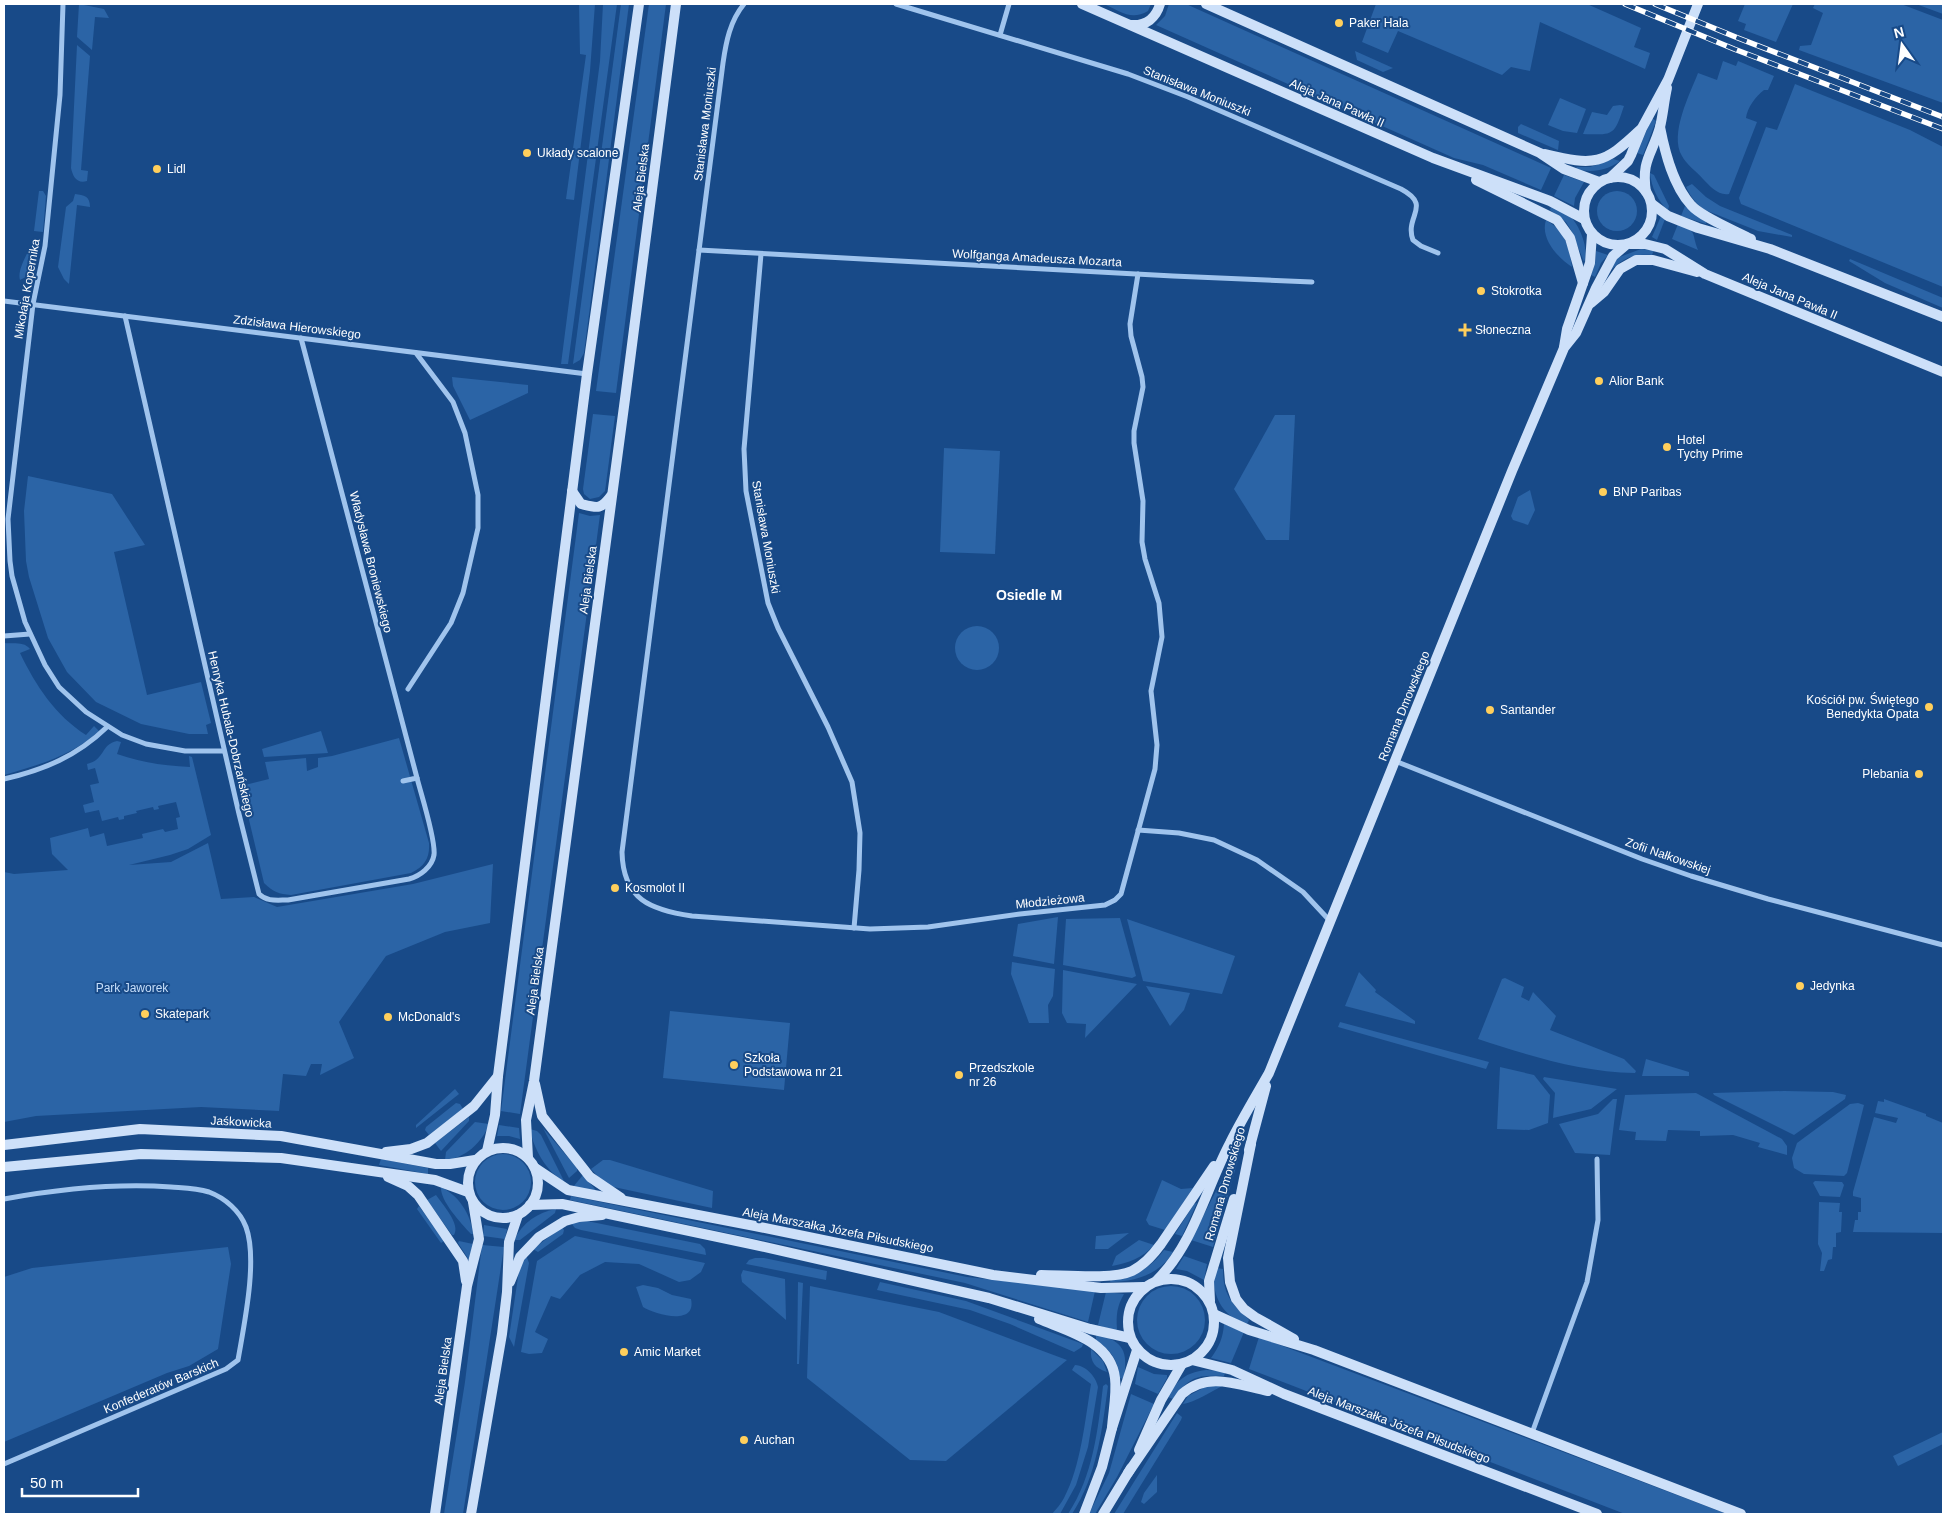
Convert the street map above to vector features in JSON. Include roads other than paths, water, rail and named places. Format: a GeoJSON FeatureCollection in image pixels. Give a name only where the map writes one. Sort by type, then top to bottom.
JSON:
{"type":"FeatureCollection","features":[{"type":"Feature","properties":{"kind":"street","name":"Mikołaja Kopernika"},"geometry":{"type":"LineString","coordinates":[[63,4],[60,95],[46,246],[33,304],[8,519],[12,576],[30,634],[45,664],[59,686],[86,712],[107,727],[146,744],[185,751],[224,751]]}},
{"type":"Feature","properties":{"kind":"street","name":"Aleja Bielska"},"geometry":{"type":"LineString","coordinates":[[487,1151],[495,1116],[498,1076],[587,374],[639,4]]}},
{"type":"Feature","properties":{"kind":"street","name":"Aleja Bielska"},"geometry":{"type":"LineString","coordinates":[[528,1158],[526,1120],[534,1081],[676,4]]}},
{"type":"Feature","properties":{"kind":"street","name":"Stanisława Moniuszki"},"geometry":{"type":"LineString","coordinates":[[692,916],[652,907],[639,898],[626,878],[622,866],[622,852],[726,47],[735,16],[744,4]]}},
{"type":"Feature","properties":{"kind":"street","name":"Stanisława Moniuszki"},"geometry":{"type":"LineString","coordinates":[[896,4],[1128,74],[1188,97],[1401,189],[1413,195],[1417,203],[1412,228],[1413,240],[1421,246],[1438,253]]}},
{"type":"Feature","properties":{"kind":"street"},"geometry":{"type":"LineString","coordinates":[[1000,35],[1009,4]]}},
{"type":"Feature","properties":{"kind":"street","name":"Aleja Jana Pawła II"},"geometry":{"type":"LineString","coordinates":[[1082,4],[1433,158],[1550,201],[1584,219]]}},
{"type":"Feature","properties":{"kind":"street"},"geometry":{"type":"LineString","coordinates":[[1126,24],[1140,25],[1149,21],[1156,13],[1160,4]]}},
{"type":"Feature","properties":{"kind":"street"},"geometry":{"type":"LineString","coordinates":[[1206,4],[1540,153],[1564,169],[1599,182]]}},
{"type":"Feature","properties":{"kind":"street"},"geometry":{"type":"LineString","coordinates":[[1610,178],[1628,161],[1642,128],[1668,80],[1698,4]]}},
{"type":"Feature","properties":{"kind":"street"},"geometry":{"type":"LineString","coordinates":[[1646,192],[1645,167],[1660,127],[1668,80]]}},
{"type":"Feature","properties":{"kind":"street"},"geometry":{"type":"LineString","coordinates":[[1660,127],[1664,149],[1671,168],[1692,206],[1770,249]]}},
{"type":"Feature","properties":{"kind":"street"},"geometry":{"type":"LineString","coordinates":[[1540,153],[1576,160],[1600,159],[1612,155],[1619,150],[1642,128]]}},
{"type":"Feature","properties":{"kind":"street"},"geometry":{"type":"LineString","coordinates":[[1433,158],[1557,220],[1570,238],[1583,283]]}},
{"type":"Feature","properties":{"kind":"street"},"geometry":{"type":"LineString","coordinates":[[1620,177],[1630,179],[1640,184],[1646,192],[1652,204],[1652,217],[1648,228],[1640,237],[1628,244],[1608,244],[1592,234],[1584,219],[1584,208],[1586,198],[1591,189],[1599,182],[1620,177]]}},
{"type":"Feature","properties":{"kind":"street"},"geometry":{"type":"LineString","coordinates":[[1652,204],[1668,216],[1698,228],[1770,249],[1943,317]]}},
{"type":"Feature","properties":{"kind":"street","name":"Romana Dmowskiego"},"geometry":{"type":"LineString","coordinates":[[1157,1280],[1169,1268],[1185,1242],[1230,1143],[1269,1073],[1512,470],[1564,348],[1567,329],[1590,263],[1592,234]]}},
{"type":"Feature","properties":{"kind":"street","name":"Aleja Jana Pawła II"},"geometry":{"type":"LineString","coordinates":[[1628,244],[1645,244],[1664,249],[1705,274],[1943,372]]}},
{"type":"Feature","properties":{"kind":"street","name":"Romana Dmowskiego"},"geometry":{"type":"LineString","coordinates":[[1564,348],[1576,333],[1613,256],[1628,244]]}},
{"type":"Feature","properties":{"kind":"street"},"geometry":{"type":"LineString","coordinates":[[699,250],[761,254]]}},
{"type":"Feature","properties":{"kind":"street","name":"Stanisława Moniuszki"},"geometry":{"type":"LineString","coordinates":[[761,254],[744,449],[746,491],[768,603],[778,628],[828,727],[852,782],[860,833],[854,928]]}},
{"type":"Feature","properties":{"kind":"street","name":"Wolfganga Amadeusza Mozarta"},"geometry":{"type":"LineString","coordinates":[[761,254],[1312,282]]}},
{"type":"Feature","properties":{"kind":"street"},"geometry":{"type":"LineString","coordinates":[[1588,305],[1604,292],[1620,269],[1636,260],[1653,260],[1705,274]]}},
{"type":"Feature","properties":{"kind":"street","name":"Młodzieżowa"},"geometry":{"type":"LineString","coordinates":[[692,916],[854,928],[928,927],[1020,914],[1105,905],[1115,900],[1121,894],[1155,769],[1158,745],[1151,691],[1162,638],[1159,603],[1145,559],[1142,542],[1143,501],[1134,443],[1134,430],[1143,387],[1130,330],[1138,274]]}},
{"type":"Feature","properties":{"kind":"street","name":"Zdzisława Hierowskiego"},"geometry":{"type":"LineString","coordinates":[[4,301],[587,374]]}},
{"type":"Feature","properties":{"kind":"street","name":"Henryka Hubala-Dobrzańskiego"},"geometry":{"type":"LineString","coordinates":[[125,316],[256,888],[263,898],[288,900],[409,879],[420,874],[430,864],[434,851],[417,778]]}},
{"type":"Feature","properties":{"kind":"street","name":"Władysława Broniewskiego"},"geometry":{"type":"LineString","coordinates":[[301,338],[417,778]]}},
{"type":"Feature","properties":{"kind":"street"},"geometry":{"type":"LineString","coordinates":[[408,689],[451,623],[463,594],[478,528],[478,495],[465,433],[453,402],[416,353]]}},
{"type":"Feature","properties":{"kind":"street"},"geometry":{"type":"LineString","coordinates":[[572,491],[581,504],[595,508],[604,506],[612,495]]}},
{"type":"Feature","properties":{"kind":"street"},"geometry":{"type":"LineString","coordinates":[[4,636],[30,634]]}},
{"type":"Feature","properties":{"kind":"street"},"geometry":{"type":"LineString","coordinates":[[4,780],[57,762],[86,747],[107,727]]}},
{"type":"Feature","properties":{"kind":"street","name":"Zofii Nałkowskiej"},"geometry":{"type":"LineString","coordinates":[[1395,761],[1642,859],[1690,876],[1768,899],[1943,945]]}},
{"type":"Feature","properties":{"kind":"street"},"geometry":{"type":"LineString","coordinates":[[402,781],[417,778]]}},
{"type":"Feature","properties":{"kind":"street"},"geometry":{"type":"LineString","coordinates":[[1138,830],[1179,833],[1214,840],[1248,856],[1303,892],[1330,922]]}},
{"type":"Feature","properties":{"kind":"street","name":"Romana Dmowskiego"},"geometry":{"type":"LineString","coordinates":[[1210,1302],[1210,1281],[1251,1144],[1269,1073]]}},
{"type":"Feature","properties":{"kind":"street"},"geometry":{"type":"LineString","coordinates":[[378,1153],[412,1149],[427,1143],[474,1106],[498,1076]]}},
{"type":"Feature","properties":{"kind":"street"},"geometry":{"type":"LineString","coordinates":[[534,1081],[542,1116],[590,1178],[624,1201]]}},
{"type":"Feature","properties":{"kind":"street","name":"Jaśkowicka"},"geometry":{"type":"LineString","coordinates":[[4,1145],[140,1129],[281,1136],[436,1164],[476,1160]]}},
{"type":"Feature","properties":{"kind":"street"},"geometry":{"type":"LineString","coordinates":[[993,1275],[1104,1275],[1131,1271],[1153,1254],[1230,1143]]}},
{"type":"Feature","properties":{"kind":"street"},"geometry":{"type":"LineString","coordinates":[[1251,1144],[1228,1258],[1230,1282],[1236,1298],[1244,1309],[1254,1317],[1314,1350]]}},
{"type":"Feature","properties":{"kind":"street"},"geometry":{"type":"LineString","coordinates":[[498,1148],[509,1148],[528,1158],[535,1168],[538,1178],[538,1188],[530,1206],[518,1215],[508,1218],[493,1217],[479,1210],[468,1192],[467,1181],[470,1170],[476,1160],[487,1151],[498,1148]]}},
{"type":"Feature","properties":{"kind":"street"},"geometry":{"type":"LineString","coordinates":[[4,1167],[141,1154],[281,1158],[435,1180],[468,1192]]}},
{"type":"Feature","properties":{"kind":"street"},"geometry":{"type":"LineString","coordinates":[[1532,1434],[1587,1282],[1598,1220],[1597,1159]]}},
{"type":"Feature","properties":{"kind":"street","name":"Aleja Marszałka Józefa Piłsudskiego"},"geometry":{"type":"LineString","coordinates":[[535,1168],[568,1190],[993,1275],[1101,1288],[1144,1287]]}},
{"type":"Feature","properties":{"kind":"street"},"geometry":{"type":"LineString","coordinates":[[378,1172],[408,1186],[418,1195],[464,1261],[467,1286]]}},
{"type":"Feature","properties":{"kind":"street","name":"Konfederatów Barskich"},"geometry":{"type":"LineString","coordinates":[[4,1199],[43,1192],[104,1187],[150,1185],[197,1189],[220,1197],[242,1219],[247,1229],[251,1257],[238,1360],[226,1369],[4,1464]]}},
{"type":"Feature","properties":{"kind":"street","name":"Aleja Bielska"},"geometry":{"type":"LineString","coordinates":[[435,1514],[467,1286],[479,1239],[473,1202]]}},
{"type":"Feature","properties":{"kind":"street"},"geometry":{"type":"LineString","coordinates":[[530,1206],[562,1204],[616,1214],[990,1298],[1090,1329],[1130,1338]]}},
{"type":"Feature","properties":{"kind":"street"},"geometry":{"type":"LineString","coordinates":[[507,1292],[520,1256],[539,1237],[565,1221],[579,1217],[616,1214]]}},
{"type":"Feature","properties":{"kind":"street"},"geometry":{"type":"LineString","coordinates":[[471,1514],[502,1334],[507,1292],[509,1242],[518,1215]]}},
{"type":"Feature","properties":{"kind":"street"},"geometry":{"type":"LineString","coordinates":[[1169,1278],[1187,1282],[1203,1292],[1210,1302],[1214,1314],[1214,1328],[1210,1342],[1203,1352],[1187,1362],[1170,1365],[1158,1364],[1137,1350],[1130,1338],[1127,1324],[1128,1310],[1134,1298],[1144,1287],[1157,1280],[1169,1278]]}},
{"type":"Feature","properties":{"kind":"street"},"geometry":{"type":"LineString","coordinates":[[990,1298],[1087,1339],[1100,1348],[1111,1363],[1115,1376],[1112,1428]]}},
{"type":"Feature","properties":{"kind":"street"},"geometry":{"type":"LineString","coordinates":[[1214,1314],[1249,1330],[1314,1350],[1741,1514]]}},
{"type":"Feature","properties":{"kind":"street"},"geometry":{"type":"LineString","coordinates":[[1084,1514],[1102,1467],[1112,1428],[1137,1350]]}},
{"type":"Feature","properties":{"kind":"street"},"geometry":{"type":"LineString","coordinates":[[1128,1473],[1161,1400],[1187,1362]]}},
{"type":"Feature","properties":{"kind":"street","name":"Aleja Marszałka Józefa Piłsudskiego"},"geometry":{"type":"LineString","coordinates":[[1187,1362],[1232,1370],[1284,1394],[1597,1514]]}},
{"type":"Feature","properties":{"kind":"street"},"geometry":{"type":"LineString","coordinates":[[1103,1514],[1128,1473],[1182,1394],[1196,1384],[1218,1381],[1284,1394]]}},
{"type":"Feature","properties":{"kind":"railway"},"geometry":{"type":"LineString","coordinates":[[1625,4],[1734,49],[1943,129]]}},
{"type":"Feature","properties":{"kind":"railway"},"geometry":{"type":"LineString","coordinates":[[1655,4],[1943,117]]}},
{"type":"Feature","properties":{"kind":"place","name":"Paker Hala"},"geometry":{"type":"Point","coordinates":[1339,23]}},
{"type":"Feature","properties":{"kind":"place","name":"Układy scalone"},"geometry":{"type":"Point","coordinates":[527,153]}},
{"type":"Feature","properties":{"kind":"place","name":"Lidl"},"geometry":{"type":"Point","coordinates":[157,169]}},
{"type":"Feature","properties":{"kind":"place","name":"Stokrotka"},"geometry":{"type":"Point","coordinates":[1481,291]}},
{"type":"Feature","properties":{"kind":"place","name":"Słoneczna"},"geometry":{"type":"Point","coordinates":[1465,330]}},
{"type":"Feature","properties":{"kind":"place","name":"Alior Bank"},"geometry":{"type":"Point","coordinates":[1599,381]}},
{"type":"Feature","properties":{"kind":"place","name":"Hotel Tychy Prime"},"geometry":{"type":"Point","coordinates":[1667,447]}},
{"type":"Feature","properties":{"kind":"place","name":"BNP Paribas"},"geometry":{"type":"Point","coordinates":[1603,492]}},
{"type":"Feature","properties":{"kind":"place","name":"Kościół pw. Świętego Benedykta Opata"},"geometry":{"type":"Point","coordinates":[1929,707]}},
{"type":"Feature","properties":{"kind":"place","name":"Santander"},"geometry":{"type":"Point","coordinates":[1490,710]}},
{"type":"Feature","properties":{"kind":"place","name":"Plebania"},"geometry":{"type":"Point","coordinates":[1919,774]}},
{"type":"Feature","properties":{"kind":"place","name":"Kosmolot II"},"geometry":{"type":"Point","coordinates":[615,888]}},
{"type":"Feature","properties":{"kind":"place","name":"Jedynka"},"geometry":{"type":"Point","coordinates":[1800,986]}},
{"type":"Feature","properties":{"kind":"place","name":"Skatepark"},"geometry":{"type":"Point","coordinates":[145,1014]}},
{"type":"Feature","properties":{"kind":"place","name":"McDonald's"},"geometry":{"type":"Point","coordinates":[388,1017]}},
{"type":"Feature","properties":{"kind":"place","name":"Szkoła Podstawowa nr 21"},"geometry":{"type":"Point","coordinates":[734,1065]}},
{"type":"Feature","properties":{"kind":"place","name":"Przedszkole nr 26"},"geometry":{"type":"Point","coordinates":[959,1075]}},
{"type":"Feature","properties":{"kind":"place","name":"Amic Market"},"geometry":{"type":"Point","coordinates":[624,1352]}},
{"type":"Feature","properties":{"kind":"place","name":"Auchan"},"geometry":{"type":"Point","coordinates":[744,1440]}},
{"type":"Feature","properties":{"kind":"district","name":"Osiedle M"},"geometry":{"type":"Point","coordinates":[1029,595]}},
{"type":"Feature","properties":{"kind":"park label","name":"Park Jaworek"},"geometry":{"type":"Point","coordinates":[132,988]}}]}
